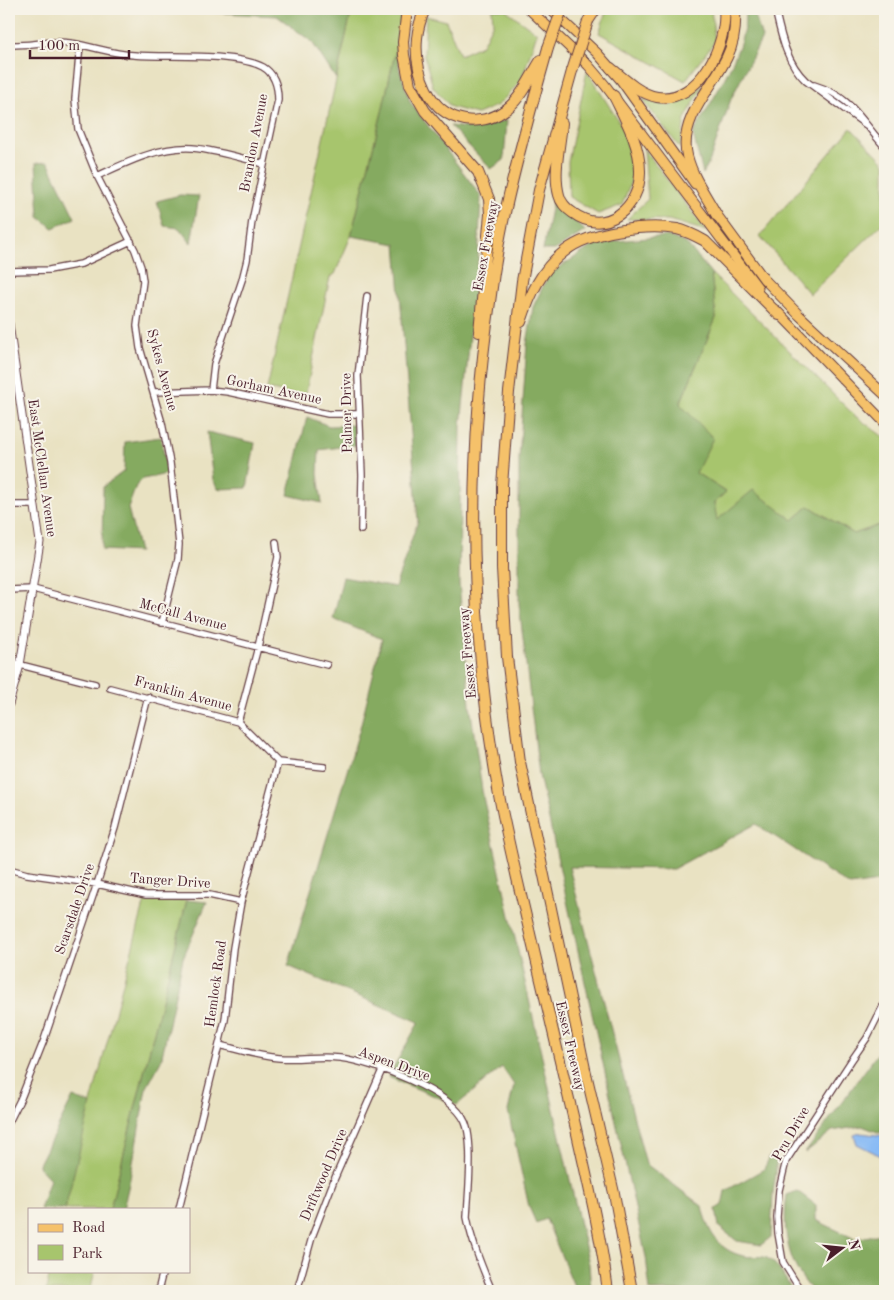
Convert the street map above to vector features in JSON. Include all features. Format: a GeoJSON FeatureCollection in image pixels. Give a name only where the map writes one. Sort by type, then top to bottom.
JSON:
{"type":"FeatureCollection","features":[{"type":"Feature","properties":{"kind":"highway"},"geometry":{"type":"LineString","coordinates":[[407,9],[403,42],[410,85],[425,111],[478,172],[489,199],[490,214],[478,345],[477,414]]}},
{"type":"Feature","properties":{"kind":"highway"},"geometry":{"type":"LineString","coordinates":[[425,9],[417,38],[416,52],[421,77],[437,106],[444,113],[456,118],[469,121],[485,119],[503,112],[516,99],[548,48]]}},
{"type":"Feature","properties":{"kind":"highway"},"geometry":{"type":"LineString","coordinates":[[556,9],[556,23]]}},
{"type":"Feature","properties":{"kind":"highway","name":"Essex Freeway"},"geometry":{"type":"LineString","coordinates":[[562,9],[548,48],[505,210],[485,333],[477,414],[474,490],[475,567],[478,633],[488,718],[502,805],[521,896],[595,1211],[608,1291]]}},
{"type":"Feature","properties":{"kind":"highway","name":"Essex Freeway"},"geometry":{"type":"LineString","coordinates":[[595,9],[588,21],[566,90],[539,190],[522,281],[509,392],[502,486],[502,568],[507,657],[520,762],[585,1069],[614,1193],[632,1291]]}},
{"type":"Feature","properties":{"kind":"highway"},"geometry":{"type":"LineString","coordinates":[[611,68],[632,85],[648,94],[657,97],[669,97],[681,94],[701,78],[716,54],[724,26],[724,9]]}},
{"type":"Feature","properties":{"kind":"highway"},"geometry":{"type":"LineString","coordinates":[[717,216],[690,165],[686,151],[686,136],[689,123],[728,56],[732,45],[735,9]]}},
{"type":"Feature","properties":{"kind":"highway"},"geometry":{"type":"LineString","coordinates":[[566,90],[558,164],[559,196],[565,207],[571,212],[582,218],[594,221],[605,220],[624,212],[632,203],[639,185],[640,169],[635,143],[614,96]]}},
{"type":"Feature","properties":{"kind":"highway"},"geometry":{"type":"LineString","coordinates":[[509,392],[520,328],[533,289],[543,274],[566,250],[594,237],[642,228],[678,229],[690,233],[705,241],[780,315]]}},
{"type":"Feature","properties":{"kind":"main road"},"geometry":{"type":"LineString","coordinates":[[529,9],[588,64],[780,315],[885,422]]}},
{"type":"Feature","properties":{"kind":"main road"},"geometry":{"type":"LineString","coordinates":[[550,9],[591,46],[620,79],[764,279],[841,356],[885,396]]}},
{"type":"Feature","properties":{"kind":"main road"},"geometry":{"type":"LineString","coordinates":[[853,390],[885,416]]}},
{"type":"Feature","properties":{"kind":"street"},"geometry":{"type":"LineString","coordinates":[[775,9],[790,60],[798,73],[815,91],[858,124],[866,126]]}},
{"type":"Feature","properties":{"kind":"street","name":"Brandon Avenue"},"geometry":{"type":"LineString","coordinates":[[9,45],[26,46],[62,42],[108,52],[134,55],[224,58],[256,64],[264,68],[274,78],[278,93],[277,106],[252,221],[245,267],[214,364],[211,390]]}},
{"type":"Feature","properties":{"kind":"street","name":"Sykes Avenue"},"geometry":{"type":"LineString","coordinates":[[80,45],[75,87],[76,115],[84,146],[97,176],[131,241],[141,267],[143,281],[137,326],[140,348],[162,422],[170,463],[179,544],[178,559],[162,623]]}},
{"type":"Feature","properties":{"kind":"street"},"geometry":{"type":"LineString","coordinates":[[810,84],[830,91],[847,102],[860,114],[866,126],[885,147]]}},
{"type":"Feature","properties":{"kind":"street"},"geometry":{"type":"LineString","coordinates":[[97,176],[152,154],[179,148],[212,151],[264,164]]}},
{"type":"Feature","properties":{"kind":"street"},"geometry":{"type":"LineString","coordinates":[[9,271],[49,270],[81,264],[131,241]]}},
{"type":"Feature","properties":{"kind":"street","name":"Palmer Drive"},"geometry":{"type":"LineString","coordinates":[[361,530],[362,475],[358,376],[367,296]]}},
{"type":"Feature","properties":{"kind":"street","name":"East McClellan Avenue"},"geometry":{"type":"LineString","coordinates":[[9,324],[40,542],[20,665],[9,704]]}},
{"type":"Feature","properties":{"kind":"street","name":"Gorham Avenue"},"geometry":{"type":"LineString","coordinates":[[154,392],[211,390],[328,414],[359,414]]}},
{"type":"Feature","properties":{"kind":"street"},"geometry":{"type":"LineString","coordinates":[[9,505],[35,505]]}},
{"type":"Feature","properties":{"kind":"street"},"geometry":{"type":"LineString","coordinates":[[238,722],[258,647],[278,557],[276,542]]}},
{"type":"Feature","properties":{"kind":"street","name":"McCall Avenue"},"geometry":{"type":"LineString","coordinates":[[9,590],[33,589],[327,665]]}},
{"type":"Feature","properties":{"kind":"street"},"geometry":{"type":"LineString","coordinates":[[9,662],[95,684]]}},
{"type":"Feature","properties":{"kind":"street","name":"Franklin Avenue"},"geometry":{"type":"LineString","coordinates":[[110,688],[238,722],[278,762]]}},
{"type":"Feature","properties":{"kind":"street","name":"Scarsdale Drive"},"geometry":{"type":"LineString","coordinates":[[9,1122],[21,1098],[44,1040],[98,884],[115,828],[148,698]]}},
{"type":"Feature","properties":{"kind":"street"},"geometry":{"type":"LineString","coordinates":[[278,762],[324,767]]}},
{"type":"Feature","properties":{"kind":"street","name":"Hemlock Road"},"geometry":{"type":"LineString","coordinates":[[179,1208],[225,1020],[233,948],[241,902],[278,762]]}},
{"type":"Feature","properties":{"kind":"street","name":"Tanger Drive"},"geometry":{"type":"LineString","coordinates":[[9,869],[27,874],[98,884],[146,895],[209,895],[241,902]]}},
{"type":"Feature","properties":{"kind":"street","name":"Pru Drive"},"geometry":{"type":"LineString","coordinates":[[801,1291],[783,1262],[778,1233],[779,1197],[786,1162],[850,1061],[867,1038],[885,1002]]}},
{"type":"Feature","properties":{"kind":"street","name":"Aspen Drive"},"geometry":{"type":"LineString","coordinates":[[219,1045],[272,1058],[340,1058],[382,1070],[418,1084],[442,1097],[456,1109],[465,1121],[469,1145],[467,1217],[475,1249],[492,1291]]}},
{"type":"Feature","properties":{"kind":"street","name":"Driftwood Drive"},"geometry":{"type":"LineString","coordinates":[[297,1291],[312,1237],[334,1180],[382,1070]]}},
{"type":"Feature","properties":{"kind":"street"},"geometry":{"type":"LineString","coordinates":[[158,1291],[163,1272]]}},
{"type":"Feature","properties":{"kind":"green space"},"geometry":{"type":"Polygon","coordinates":[[[151,9],[352,9],[336,79],[312,42],[277,16],[151,9]]]}},
{"type":"Feature","properties":{"kind":"green space"},"geometry":{"type":"Polygon","coordinates":[[[352,9],[401,9],[399,35],[351,236],[335,274],[330,277],[305,397],[267,389],[352,9]]]}},
{"type":"Feature","properties":{"kind":"green space"},"geometry":{"type":"Polygon","coordinates":[[[492,9],[505,9],[537,33],[521,81],[498,105],[477,114],[451,107],[433,87],[424,55],[426,16],[446,21],[460,55],[482,45],[493,23],[492,9]]]}},
{"type":"Feature","properties":{"kind":"green space"},"geometry":{"type":"Polygon","coordinates":[[[607,9],[711,9],[715,41],[685,81],[599,33],[607,9]]]}},
{"type":"Feature","properties":{"kind":"green space"},"geometry":{"type":"Polygon","coordinates":[[[744,9],[753,9],[762,38],[731,99],[710,160],[703,174],[693,134],[728,73],[736,55],[745,23],[744,9]]]}},
{"type":"Feature","properties":{"kind":"green space"},"geometry":{"type":"Polygon","coordinates":[[[399,35],[399,67],[410,102],[481,196],[477,283],[461,426],[459,583],[470,705],[483,797],[589,1264],[591,1291],[574,1291],[574,1286],[546,1219],[536,1223],[529,1207],[508,1111],[514,1085],[502,1067],[457,1105],[388,1077],[419,1022],[288,966],[360,728],[382,639],[333,619],[343,577],[395,587],[418,521],[396,244],[351,236],[399,35]]]}},
{"type":"Feature","properties":{"kind":"green space"},"geometry":{"type":"Polygon","coordinates":[[[587,71],[626,133],[635,171],[622,205],[598,214],[569,197],[568,162],[587,71]]]}},
{"type":"Feature","properties":{"kind":"green space"},"geometry":{"type":"Polygon","coordinates":[[[703,86],[685,119],[680,148],[642,99],[669,106],[703,86]]]}},
{"type":"Feature","properties":{"kind":"green space"},"geometry":{"type":"Polygon","coordinates":[[[507,120],[504,160],[491,169],[450,126],[477,129],[507,120]]]}},
{"type":"Feature","properties":{"kind":"green space"},"geometry":{"type":"Polygon","coordinates":[[[851,128],[885,163],[885,221],[810,294],[760,236],[851,128]]]}},
{"type":"Feature","properties":{"kind":"green space"},"geometry":{"type":"Polygon","coordinates":[[[644,149],[706,231],[669,220],[627,219],[648,199],[644,149]]]}},
{"type":"Feature","properties":{"kind":"green space"},"geometry":{"type":"Polygon","coordinates":[[[48,162],[75,218],[53,228],[39,217],[36,163],[48,162]]]}},
{"type":"Feature","properties":{"kind":"green space"},"geometry":{"type":"Polygon","coordinates":[[[180,195],[199,196],[191,243],[179,228],[164,226],[157,201],[180,195]]]}},
{"type":"Feature","properties":{"kind":"green space"},"geometry":{"type":"Polygon","coordinates":[[[553,198],[585,231],[555,250],[543,250],[553,198]]]}},
{"type":"Feature","properties":{"kind":"green space"},"geometry":{"type":"Polygon","coordinates":[[[668,236],[687,244],[711,273],[716,318],[680,404],[713,438],[696,473],[726,492],[714,503],[717,520],[753,490],[793,520],[809,506],[854,534],[885,523],[885,881],[850,886],[756,824],[673,869],[569,867],[646,1164],[702,1206],[711,1231],[721,1244],[735,1253],[747,1257],[764,1257],[771,1260],[793,1291],[650,1291],[646,1257],[539,775],[519,604],[519,459],[527,344],[533,307],[549,274],[597,243],[668,236]]]}},
{"type":"Feature","properties":{"kind":"green space"},"geometry":{"type":"Polygon","coordinates":[[[711,273],[854,415],[885,438],[885,523],[854,534],[809,506],[793,520],[717,521],[714,503],[726,492],[696,473],[680,404],[716,318],[711,273]]]}},
{"type":"Feature","properties":{"kind":"green space"},"geometry":{"type":"Polygon","coordinates":[[[307,417],[329,426],[354,425],[356,445],[319,450],[318,474],[322,503],[288,495],[307,417]]]}},
{"type":"Feature","properties":{"kind":"green space"},"geometry":{"type":"Polygon","coordinates":[[[207,432],[255,443],[247,488],[218,489],[213,480],[207,432]]]}},
{"type":"Feature","properties":{"kind":"green space"},"geometry":{"type":"Polygon","coordinates":[[[161,437],[167,474],[143,479],[136,486],[128,508],[139,552],[102,550],[103,487],[124,471],[125,442],[161,437]]]}},
{"type":"Feature","properties":{"kind":"green space"},"geometry":{"type":"Polygon","coordinates":[[[187,900],[110,1208],[65,1208],[85,1125],[145,901],[187,900]]]}},
{"type":"Feature","properties":{"kind":"green space"},"geometry":{"type":"Polygon","coordinates":[[[187,900],[207,902],[183,958],[161,1061],[146,1089],[123,1208],[110,1208],[187,900]]]}},
{"type":"Feature","properties":{"kind":"green space"},"geometry":{"type":"Polygon","coordinates":[[[885,1043],[885,1131],[880,1133],[862,1126],[832,1131],[805,1153],[885,1043]]]}},
{"type":"Feature","properties":{"kind":"green space"},"geometry":{"type":"Polygon","coordinates":[[[73,1097],[91,1104],[65,1208],[40,1208],[50,1179],[38,1166],[73,1097]]]}},
{"type":"Feature","properties":{"kind":"green space"},"geometry":{"type":"Polygon","coordinates":[[[770,1156],[776,1157],[771,1237],[761,1245],[737,1241],[719,1227],[716,1209],[722,1205],[725,1191],[764,1169],[770,1156]]]}},
{"type":"Feature","properties":{"kind":"green space"},"geometry":{"type":"Polygon","coordinates":[[[797,1191],[816,1205],[816,1220],[855,1239],[885,1233],[885,1291],[813,1291],[804,1281],[797,1270],[788,1246],[785,1221],[787,1195],[797,1191]]]}},
{"type":"Feature","properties":{"kind":"green space"},"geometry":{"type":"Polygon","coordinates":[[[50,1272],[95,1272],[90,1291],[46,1291],[50,1272]]]}},
{"type":"Feature","properties":{"kind":"water"},"geometry":{"type":"Polygon","coordinates":[[[860,1133],[885,1136],[885,1158],[857,1144],[854,1135],[860,1133]]]}}]}
